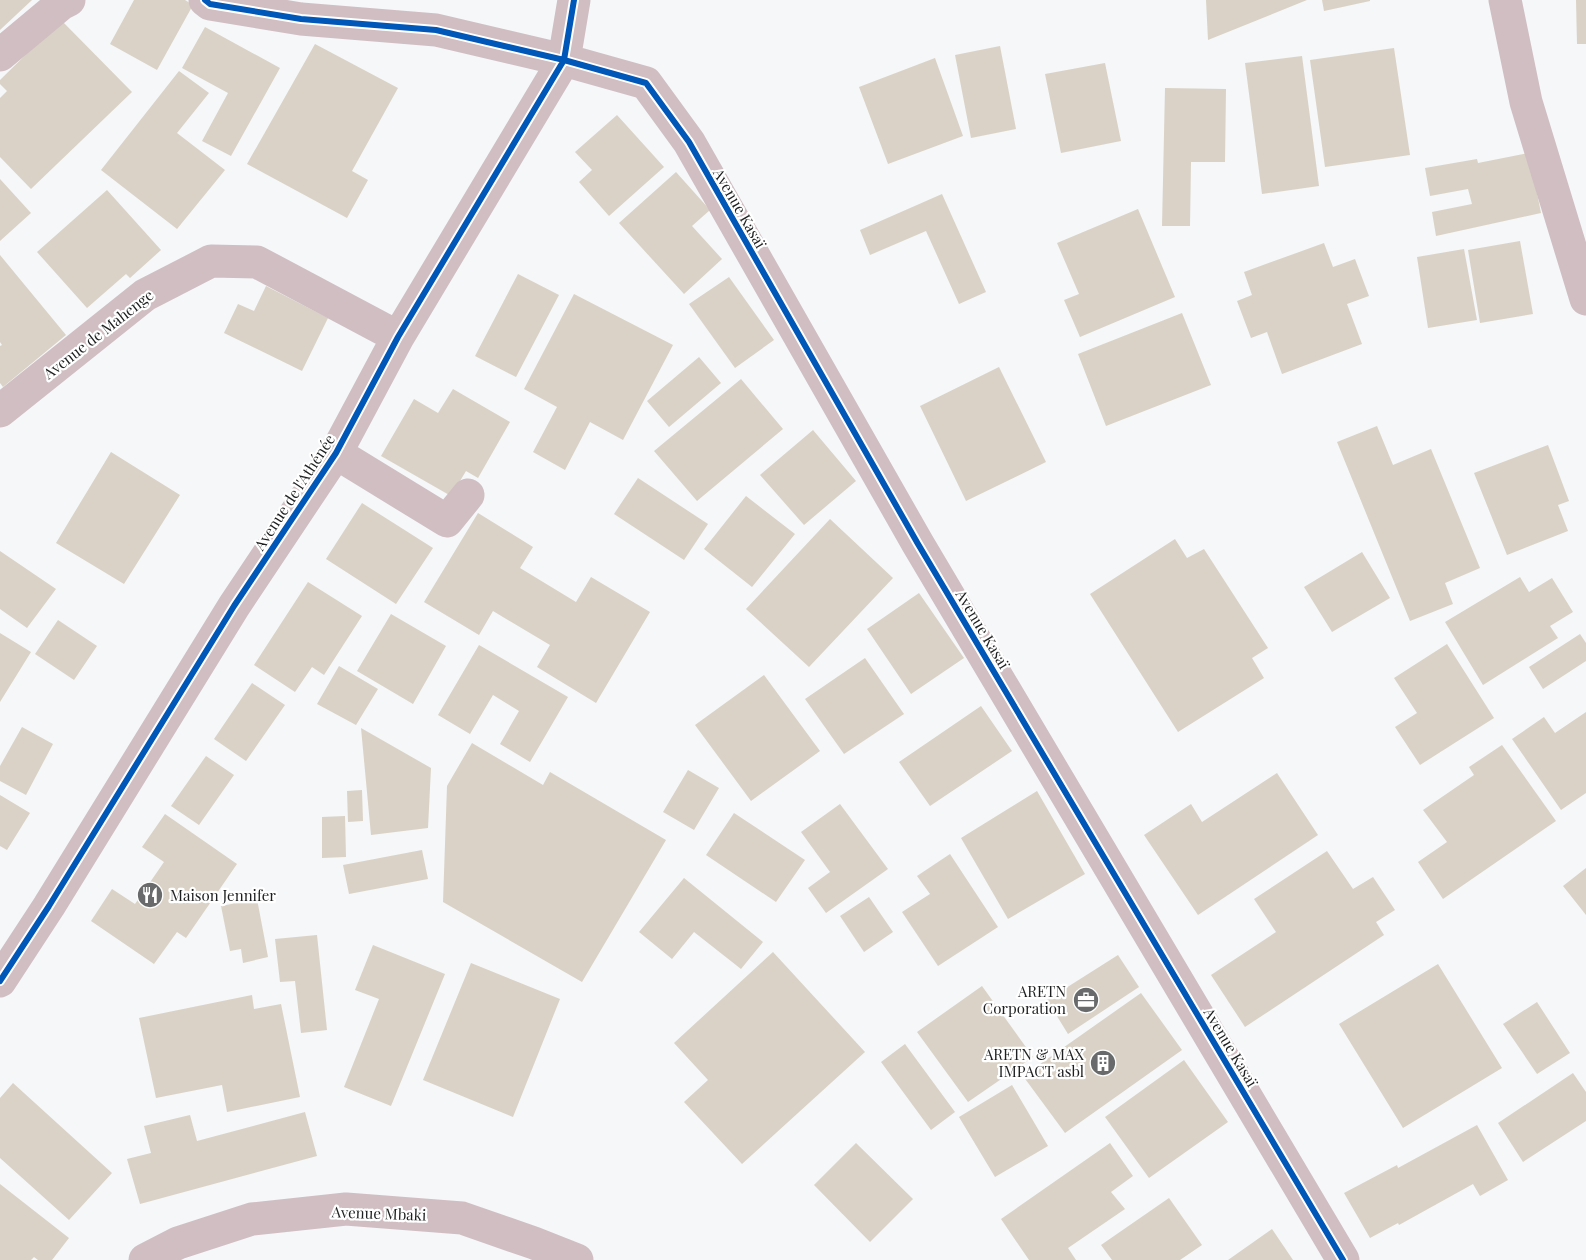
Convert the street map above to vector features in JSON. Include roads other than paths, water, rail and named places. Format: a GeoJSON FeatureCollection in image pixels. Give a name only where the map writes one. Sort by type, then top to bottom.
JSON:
{"type":"FeatureCollection","features":[{"type":"Feature","properties":{"kind":"street"},"geometry":{"type":"LineString","coordinates":[[0,55],[61,4],[69,0]]}},
{"type":"Feature","properties":{"kind":"street","name":"Avenue Kasaï"},"geometry":{"type":"LineString","coordinates":[[205,0],[210,4],[301,20],[436,30],[564,60],[646,83],[689,142],[918,544],[1343,1260]]}},
{"type":"Feature","properties":{"kind":"street","name":"Avenue de l'Athénée"},"geometry":{"type":"LineString","coordinates":[[0,981],[49,906],[234,606],[336,453],[398,337],[564,60],[574,0]]}},
{"type":"Feature","properties":{"kind":"street"},"geometry":{"type":"LineString","coordinates":[[1505,0],[1526,102],[1586,298]]}},
{"type":"Feature","properties":{"kind":"street","name":"Avenue de Mahenge"},"geometry":{"type":"LineString","coordinates":[[0,411],[145,295],[211,261],[257,262],[398,337]]}},
{"type":"Feature","properties":{"kind":"street"},"geometry":{"type":"LineString","coordinates":[[336,453],[447,521],[468,495]]}},
{"type":"Feature","properties":{"kind":"street","name":"Avenue Mbaki"},"geometry":{"type":"LineString","coordinates":[[146,1260],[178,1243],[252,1219],[346,1209],[462,1218],[531,1251],[577,1260]]}},
{"type":"Feature","properties":{"kind":"place","name":"Maison Jennifer"},"geometry":{"type":"Point","coordinates":[150,895]}},
{"type":"Feature","properties":{"kind":"place","name":"ARETN Corporation"},"geometry":{"type":"Point","coordinates":[1086,1000]}},
{"type":"Feature","properties":{"kind":"place","name":"ARETN & MAX IMPACT asbl"},"geometry":{"type":"Point","coordinates":[1103,1063]}}]}
